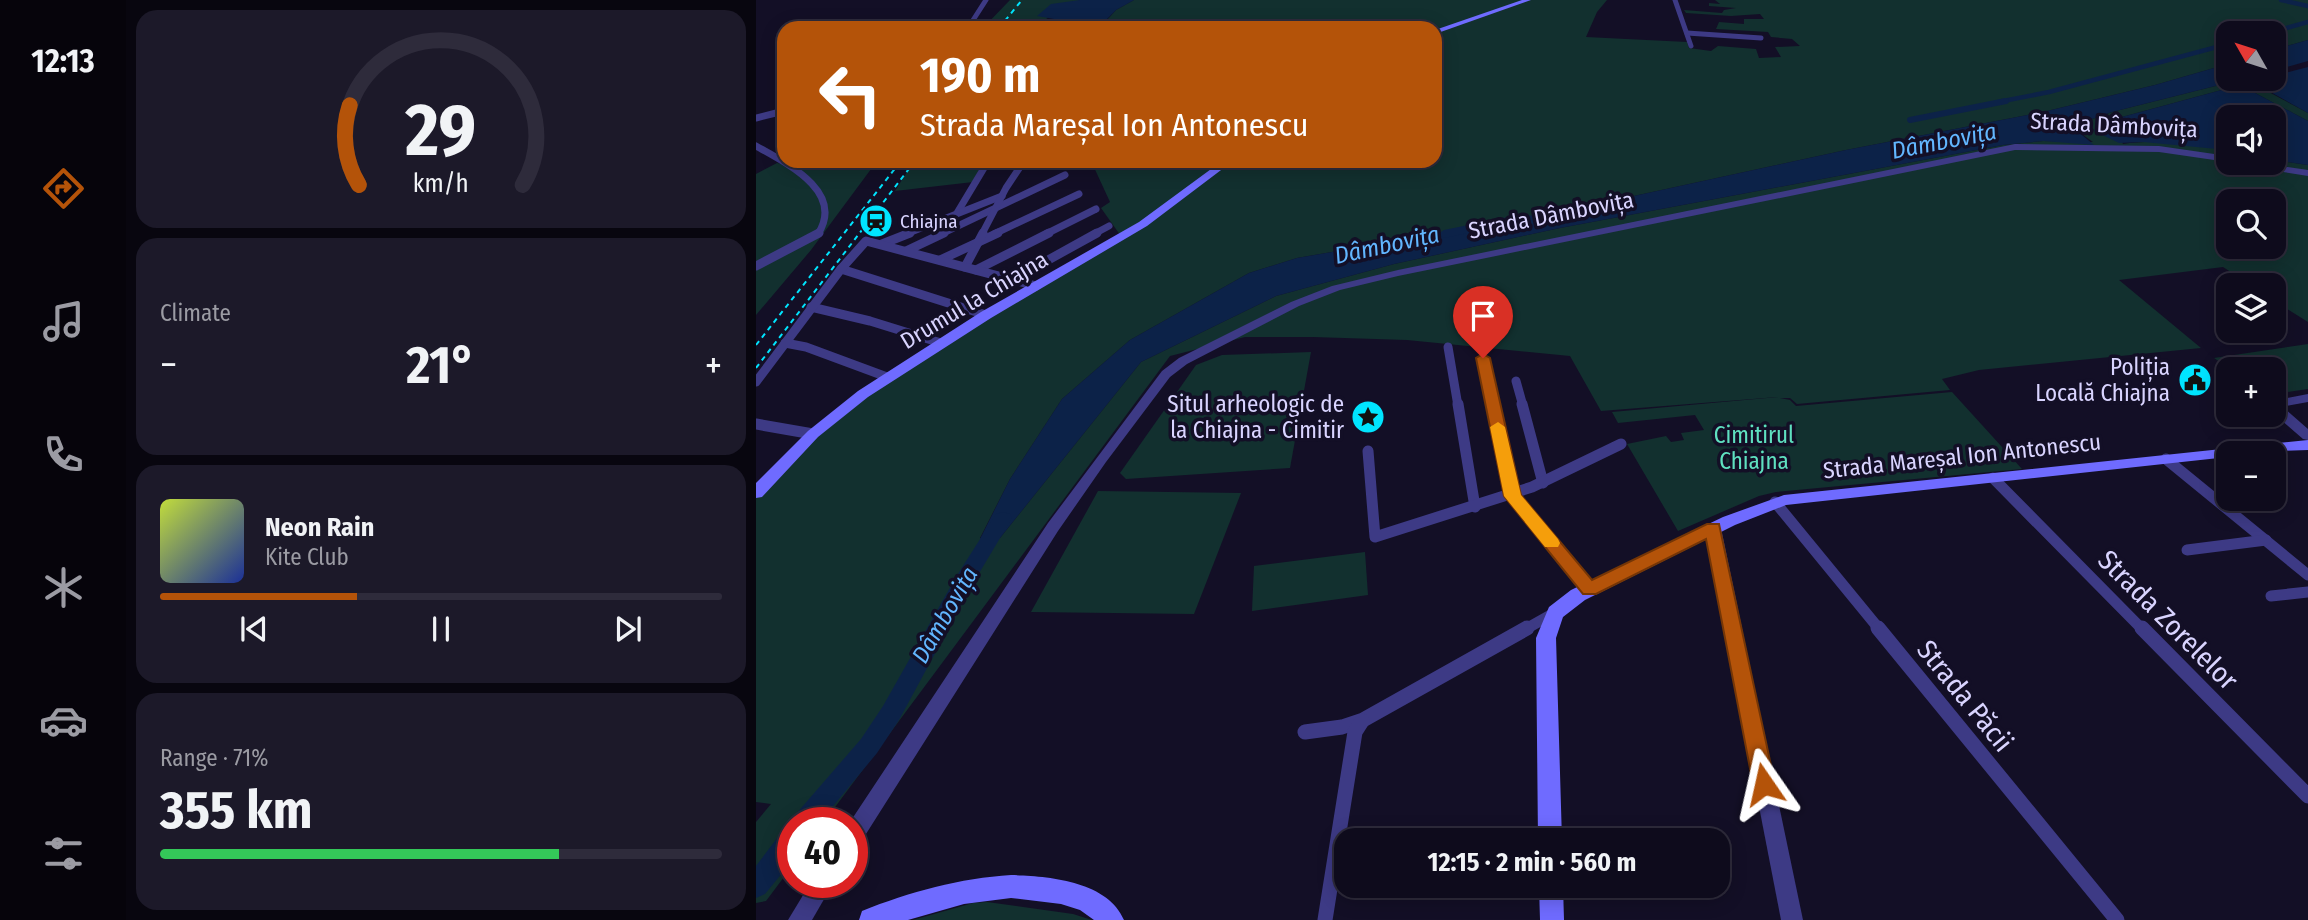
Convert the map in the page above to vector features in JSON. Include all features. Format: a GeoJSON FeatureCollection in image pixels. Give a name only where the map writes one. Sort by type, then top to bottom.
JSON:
{"type":"FeatureCollection","features":[{"type":"Feature","properties":{"kind":"main road"},"geometry":{"type":"LineString","coordinates":[[1442,31],[1528,0]]}},
{"type":"Feature","properties":{"kind":"main road","name":"Drumul la Chiajna"},"geometry":{"type":"LineString","coordinates":[[756,493],[813,434],[887,377],[986,315],[1143,224],[1219,168]]}},
{"type":"Feature","properties":{"kind":"main road","name":"Strada Mareșal Ion Antonescu"},"geometry":{"type":"LineString","coordinates":[[1552,620],[1590,589],[1713,528],[1775,502],[2308,445]]}},
{"type":"Feature","properties":{"kind":"main road"},"geometry":{"type":"LineString","coordinates":[[1550,828],[1552,620]]}},
{"type":"Feature","properties":{"kind":"main road"},"geometry":{"type":"LineString","coordinates":[[871,920],[953,893],[1003,885],[1040,888],[1073,896],[1098,907],[1112,920]]}},
{"type":"Feature","properties":{"kind":"main road"},"geometry":{"type":"LineString","coordinates":[[1551,898],[1552,920]]}},
{"type":"Feature","properties":{"kind":"street"},"geometry":{"type":"LineString","coordinates":[[972,21],[986,0]]}},
{"type":"Feature","properties":{"kind":"street"},"geometry":{"type":"LineString","coordinates":[[1675,0],[1691,46]]}},
{"type":"Feature","properties":{"kind":"street"},"geometry":{"type":"LineString","coordinates":[[1687,33],[1761,38]]}},
{"type":"Feature","properties":{"kind":"street"},"geometry":{"type":"LineString","coordinates":[[756,118],[777,113]]}},
{"type":"Feature","properties":{"kind":"street"},"geometry":{"type":"LineString","coordinates":[[756,146],[777,159]]}},
{"type":"Feature","properties":{"kind":"street","name":"Strada Dâmbovița"},"geometry":{"type":"LineString","coordinates":[[868,813],[1053,527],[1157,385],[1183,361],[1285,309],[1322,293],[1372,278],[2015,147],[2159,149],[2216,157]]}},
{"type":"Feature","properties":{"kind":"street"},"geometry":{"type":"LineString","coordinates":[[756,266],[818,235],[827,223],[826,209],[808,179],[791,168]]}},
{"type":"Feature","properties":{"kind":"street"},"geometry":{"type":"LineString","coordinates":[[957,213],[984,168]]}},
{"type":"Feature","properties":{"kind":"street"},"geometry":{"type":"LineString","coordinates":[[965,267],[1020,168]]}},
{"type":"Feature","properties":{"kind":"street"},"geometry":{"type":"LineString","coordinates":[[2286,170],[2308,173]]}},
{"type":"Feature","properties":{"kind":"street"},"geometry":{"type":"LineString","coordinates":[[906,251],[1065,175]]}},
{"type":"Feature","properties":{"kind":"street"},"geometry":{"type":"LineString","coordinates":[[940,260],[1079,194]]}},
{"type":"Feature","properties":{"kind":"street"},"geometry":{"type":"LineString","coordinates":[[882,244],[1002,196]]}},
{"type":"Feature","properties":{"kind":"street"},"geometry":{"type":"LineString","coordinates":[[976,270],[1096,209]]}},
{"type":"Feature","properties":{"kind":"street"},"geometry":{"type":"LineString","coordinates":[[1012,280],[1109,226]]}},
{"type":"Feature","properties":{"kind":"street"},"geometry":{"type":"LineString","coordinates":[[756,382],[811,307],[866,241],[1036,286]]}},
{"type":"Feature","properties":{"kind":"street"},"geometry":{"type":"LineString","coordinates":[[841,269],[986,315]]}},
{"type":"Feature","properties":{"kind":"street"},"geometry":{"type":"LineString","coordinates":[[811,307],[870,321],[940,343]]}},
{"type":"Feature","properties":{"kind":"street"},"geometry":{"type":"LineString","coordinates":[[785,343],[806,347],[887,377]]}},
{"type":"Feature","properties":{"kind":"street"},"geometry":{"type":"LineString","coordinates":[[1448,347],[1475,508]]}},
{"type":"Feature","properties":{"kind":"street"},"geometry":{"type":"LineString","coordinates":[[1483,358],[1513,496],[1590,589]]}},
{"type":"Feature","properties":{"kind":"street"},"geometry":{"type":"LineString","coordinates":[[1516,381],[1544,483]]}},
{"type":"Feature","properties":{"kind":"street"},"geometry":{"type":"LineString","coordinates":[[2308,398],[2281,403],[2278,410],[2308,436]]}},
{"type":"Feature","properties":{"kind":"street"},"geometry":{"type":"LineString","coordinates":[[756,424],[813,434]]}},
{"type":"Feature","properties":{"kind":"street"},"geometry":{"type":"LineString","coordinates":[[1368,451],[1376,537],[1513,496],[1621,444]]}},
{"type":"Feature","properties":{"kind":"street"},"geometry":{"type":"LineString","coordinates":[[2166,459],[2308,575]]}},
{"type":"Feature","properties":{"kind":"street","name":"Strada Zorelelor"},"geometry":{"type":"LineString","coordinates":[[1993,478],[2308,796]]}},
{"type":"Feature","properties":{"kind":"street","name":"Strada Păcii"},"geometry":{"type":"LineString","coordinates":[[1775,502],[2117,920]]}},
{"type":"Feature","properties":{"kind":"street"},"geometry":{"type":"LineString","coordinates":[[1713,528],[1792,920]]}},
{"type":"Feature","properties":{"kind":"street"},"geometry":{"type":"LineString","coordinates":[[2188,550],[2266,540]]}},
{"type":"Feature","properties":{"kind":"street"},"geometry":{"type":"LineString","coordinates":[[2271,596],[2308,592]]}},
{"type":"Feature","properties":{"kind":"street"},"geometry":{"type":"LineString","coordinates":[[1304,732],[1342,727],[1363,720],[1552,620]]}},
{"type":"Feature","properties":{"kind":"street"},"geometry":{"type":"LineString","coordinates":[[1325,920],[1355,732],[1363,720]]}},
{"type":"Feature","properties":{"kind":"street"},"geometry":{"type":"LineString","coordinates":[[799,920],[813,898]]}},
{"type":"Feature","properties":{"kind":"green space"},"geometry":{"type":"Polygon","coordinates":[[[1010,0],[1080,0],[1046,19],[1059,21],[990,21],[1010,0]]]}},
{"type":"Feature","properties":{"kind":"green space","name":"Cimitirul Chiajna"},"geometry":{"type":"Polygon","coordinates":[[[1134,0],[1607,0],[1597,12],[1586,37],[1687,42],[1689,48],[1711,51],[1718,46],[1756,49],[1759,58],[1781,57],[1775,47],[1800,46],[1792,39],[1771,37],[1768,32],[1716,29],[1719,22],[1744,24],[1744,19],[1764,19],[1760,14],[1731,16],[1686,13],[1684,10],[1722,13],[1724,10],[1736,8],[1709,6],[1709,3],[1720,4],[1715,0],[2308,0],[2308,40],[2286,46],[2286,21],[2216,21],[2216,67],[2155,85],[2043,112],[1846,150],[1542,216],[1297,258],[1249,273],[1130,340],[1062,399],[1010,479],[980,538],[1000,538],[1141,362],[1276,296],[1394,264],[1560,228],[2003,145],[2043,141],[2093,142],[2076,130],[2075,125],[2112,112],[2216,86],[2218,91],[2111,120],[2123,144],[2161,142],[2216,148],[2216,175],[2286,175],[2286,162],[2308,165],[2308,322],[2286,308],[2286,273],[2232,273],[2223,267],[2119,280],[2201,348],[1979,370],[1942,379],[1950,390],[1797,404],[1790,398],[1780,398],[1790,400],[1796,406],[1952,392],[2022,469],[1776,492],[1759,496],[1678,531],[1627,444],[1666,436],[1671,442],[1684,440],[1681,433],[1704,430],[1695,415],[1618,423],[1612,412],[1778,397],[1601,411],[1570,356],[1407,340],[1245,337],[1170,356],[835,807],[777,807],[777,886],[766,901],[756,903],[756,822],[771,804],[756,802],[756,488],[859,404],[921,358],[1006,305],[1123,239],[1101,208],[1110,202],[1094,168],[1442,168],[1442,21],[1107,20],[1116,10],[1134,0]]]}},
{"type":"Feature","properties":{"kind":"green space"},"geometry":{"type":"Polygon","coordinates":[[[2251,91],[2267,91],[2308,113],[2308,121],[2286,109],[2286,105],[2278,105],[2251,91]]]}},
{"type":"Feature","properties":{"kind":"green space"},"geometry":{"type":"Polygon","coordinates":[[[777,163],[777,168],[872,168],[811,250],[756,315],[756,174],[777,163]]]}},
{"type":"Feature","properties":{"kind":"green space"},"geometry":{"type":"Polygon","coordinates":[[[910,168],[980,168],[973,182],[895,191],[910,168]]]}},
{"type":"Feature","properties":{"kind":"green space"},"geometry":{"type":"Polygon","coordinates":[[[2308,344],[2308,389],[2286,392],[2286,357],[2221,357],[2308,344]]]}},
{"type":"Feature","properties":{"kind":"green space"},"geometry":{"type":"Polygon","coordinates":[[[1311,352],[1290,468],[1126,479],[1120,473],[1196,365],[1222,355],[1311,352]]]}},
{"type":"Feature","properties":{"kind":"green space"},"geometry":{"type":"Polygon","coordinates":[[[1098,491],[1241,493],[1194,614],[1031,612],[1098,491]]]}},
{"type":"Feature","properties":{"kind":"green space"},"geometry":{"type":"Polygon","coordinates":[[[1365,552],[1368,595],[1252,611],[1254,566],[1365,552]]]}},
{"type":"Feature","properties":{"kind":"green space"},"geometry":{"type":"Polygon","coordinates":[[[987,902],[1073,914],[1092,920],[913,920],[973,903],[987,902]]]}},
{"type":"Feature","properties":{"kind":"water"},"geometry":{"type":"Polygon","coordinates":[[[1080,0],[1134,0],[1116,10],[1107,19],[1111,21],[1065,21],[1037,16],[1051,4],[1080,0]]]}},
{"type":"Feature","properties":{"kind":"water"},"geometry":{"type":"Polygon","coordinates":[[[2308,40],[2308,61],[2286,67],[2286,46],[2308,40]]]}},
{"type":"Feature","properties":{"kind":"water","name":"Dâmbovița"},"geometry":{"type":"Polygon","coordinates":[[[2216,67],[2216,86],[2112,112],[2075,125],[2076,130],[2094,145],[2043,141],[2003,145],[1560,228],[1394,264],[1276,296],[1141,362],[1000,538],[980,539],[1010,479],[1062,399],[1130,340],[1249,273],[1297,258],[1542,216],[1846,150],[2043,112],[2216,67]]]}},
{"type":"Feature","properties":{"kind":"water"},"geometry":{"type":"Polygon","coordinates":[[[2308,67],[2308,113],[2269,91],[2286,91],[2286,73],[2308,67]]]}},
{"type":"Feature","properties":{"kind":"water"},"geometry":{"type":"Polygon","coordinates":[[[2218,91],[2251,91],[2278,105],[2216,105],[2216,149],[2143,142],[2119,143],[2094,131],[2098,124],[2218,91]]]}},
{"type":"Feature","properties":{"kind":"water"},"geometry":{"type":"Polygon","coordinates":[[[2286,109],[2308,121],[2308,165],[2286,162],[2286,109]]]}},
{"type":"Feature","properties":{"kind":"waterway"},"geometry":{"type":"LineString","coordinates":[[2281,0],[2308,6]]}},
{"type":"Feature","properties":{"kind":"waterway"},"geometry":{"type":"LineString","coordinates":[[2286,28],[2308,22]]}},
{"type":"Feature","properties":{"kind":"waterway"},"geometry":{"type":"LineString","coordinates":[[1998,102],[2049,92],[2216,47]]}},
{"type":"Feature","properties":{"kind":"waterway"},"geometry":{"type":"LineString","coordinates":[[1910,120],[2006,101]]}},
{"type":"Feature","properties":{"kind":"waterway","name":"Dâmbovița"},"geometry":{"type":"LineString","coordinates":[[1444,234],[1518,219],[1547,220]]}},
{"type":"Feature","properties":{"kind":"waterway","name":"Dâmbovița"},"geometry":{"type":"LineString","coordinates":[[818,807],[869,746],[891,713],[963,582],[1003,518]]}},
{"type":"Feature","properties":{"kind":"waterway","name":"Dâmbovița"},"geometry":{"type":"LineString","coordinates":[[756,885],[777,861]]}},
{"type":"Feature","properties":{"kind":"railway"},"geometry":{"type":"LineString","coordinates":[[1005,21],[1022,0]]}},
{"type":"Feature","properties":{"kind":"railway"},"geometry":{"type":"LineString","coordinates":[[756,345],[895,168]]}},
{"type":"Feature","properties":{"kind":"railway"},"geometry":{"type":"LineString","coordinates":[[756,368],[910,168]]}},
{"type":"Feature","properties":{"kind":"slow traffic"},"geometry":{"type":"LineString","coordinates":[[1498,427],[1513,496],[1552,543]]}},
{"type":"Feature","properties":{"kind":"place","name":"Chiajna"},"geometry":{"type":"Point","coordinates":[876,221]}},
{"type":"Feature","properties":{"kind":"place","name":"Poliția Locală Chiajna"},"geometry":{"type":"Point","coordinates":[2195,380]}},
{"type":"Feature","properties":{"kind":"place","name":"Situl arheologic de la Chiajna - Cimitir"},"geometry":{"type":"Point","coordinates":[1368,417]}},
{"type":"Feature","properties":{"kind":"route"},"geometry":{"type":"LineString","coordinates":[[1483,358],[1513,496],[1590,589],[1713,528],[1764,784]]}}]}
